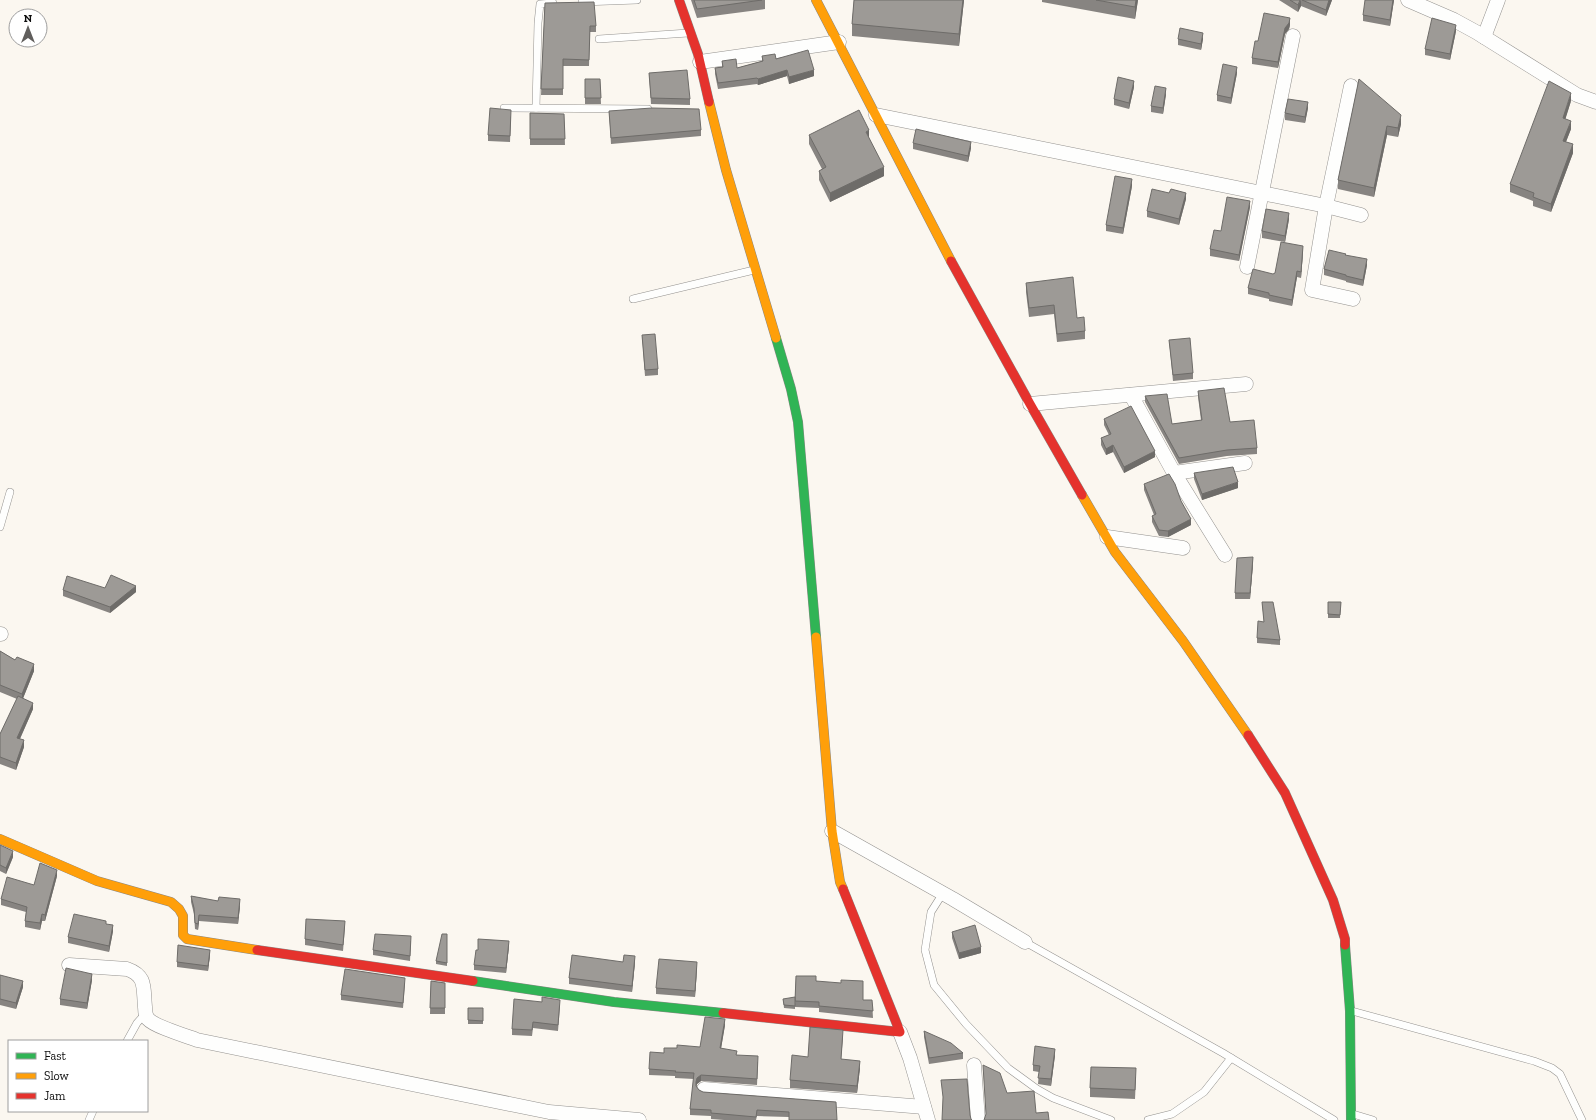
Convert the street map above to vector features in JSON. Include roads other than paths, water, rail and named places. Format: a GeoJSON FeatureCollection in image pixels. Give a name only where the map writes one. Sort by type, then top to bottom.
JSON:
{"type":"FeatureCollection","features":[{"type":"Feature","properties":{"kind":"street"},"geometry":{"type":"LineString","coordinates":[[679,0],[700,62],[707,110],[791,389],[798,422],[832,831],[840,882],[910,1058],[926,1114],[704,1089]]}},
{"type":"Feature","properties":{"kind":"street"},"geometry":{"type":"LineString","coordinates":[[816,0],[931,224],[1030,404],[1115,552],[1183,641],[1260,752],[1285,793],[1333,900],[1344,939],[1350,1011],[1351,1117]]}},
{"type":"Feature","properties":{"kind":"street"},"geometry":{"type":"LineString","coordinates":[[1408,0],[1454,20],[1484,37],[1576,95],[1596,102]]}},
{"type":"Feature","properties":{"kind":"street"},"geometry":{"type":"LineString","coordinates":[[1484,37],[1498,0]]}},
{"type":"Feature","properties":{"kind":"street"},"geometry":{"type":"LineString","coordinates":[[1247,267],[1294,36]]}},
{"type":"Feature","properties":{"kind":"street"},"geometry":{"type":"LineString","coordinates":[[700,62],[838,42]]}},
{"type":"Feature","properties":{"kind":"street"},"geometry":{"type":"LineString","coordinates":[[1351,86],[1326,206],[1312,290],[1353,298]]}},
{"type":"Feature","properties":{"kind":"street"},"geometry":{"type":"LineString","coordinates":[[876,115],[1326,206],[1361,215]]}},
{"type":"Feature","properties":{"kind":"street"},"geometry":{"type":"LineString","coordinates":[[1030,404],[1246,384]]}},
{"type":"Feature","properties":{"kind":"street"},"geometry":{"type":"LineString","coordinates":[[1131,395],[1174,473],[1225,555]]}},
{"type":"Feature","properties":{"kind":"street"},"geometry":{"type":"LineString","coordinates":[[1174,473],[1245,463]]}},
{"type":"Feature","properties":{"kind":"street"},"geometry":{"type":"LineString","coordinates":[[1107,537],[1183,548]]}},
{"type":"Feature","properties":{"kind":"street"},"geometry":{"type":"LineString","coordinates":[[832,831],[943,893],[1025,942]]}},
{"type":"Feature","properties":{"kind":"street"},"geometry":{"type":"LineString","coordinates":[[0,839],[97,881],[171,902],[183,912],[183,935],[187,939],[195,941],[614,1002],[900,1032]]}},
{"type":"Feature","properties":{"kind":"street"},"geometry":{"type":"LineString","coordinates":[[69,965],[127,969],[135,972],[142,979],[145,1014],[149,1020],[197,1040],[549,1112],[639,1120]]}},
{"type":"Feature","properties":{"kind":"street"},"geometry":{"type":"LineString","coordinates":[[974,1065],[978,1120]]}},
{"type":"Feature","properties":{"kind":"lane"},"geometry":{"type":"LineString","coordinates":[[577,2],[637,0]]}},
{"type":"Feature","properties":{"kind":"lane"},"geometry":{"type":"LineString","coordinates":[[536,108],[538,23],[540,4],[562,3]]}},
{"type":"Feature","properties":{"kind":"lane"},"geometry":{"type":"LineString","coordinates":[[599,39],[690,33]]}},
{"type":"Feature","properties":{"kind":"lane"},"geometry":{"type":"LineString","coordinates":[[504,108],[656,109]]}},
{"type":"Feature","properties":{"kind":"lane"},"geometry":{"type":"LineString","coordinates":[[634,298],[755,270]]}},
{"type":"Feature","properties":{"kind":"lane"},"geometry":{"type":"LineString","coordinates":[[0,527],[10,492]]}},
{"type":"Feature","properties":{"kind":"lane"},"geometry":{"type":"LineString","coordinates":[[943,893],[931,912],[925,950],[934,985],[966,1024],[1008,1068],[1037,1089],[1053,1098],[1111,1120]]}},
{"type":"Feature","properties":{"kind":"lane"},"geometry":{"type":"LineString","coordinates":[[1025,942],[1231,1058],[1334,1120]]}},
{"type":"Feature","properties":{"kind":"lane"},"geometry":{"type":"LineString","coordinates":[[1350,1011],[1534,1061],[1552,1068],[1560,1074],[1582,1120]]}},
{"type":"Feature","properties":{"kind":"lane"},"geometry":{"type":"LineString","coordinates":[[128,1040],[137,1023],[145,1014]]}},
{"type":"Feature","properties":{"kind":"lane"},"geometry":{"type":"LineString","coordinates":[[1148,1120],[1172,1114],[1204,1092],[1231,1058]]}},
{"type":"Feature","properties":{"kind":"lane"},"geometry":{"type":"LineString","coordinates":[[1351,1117],[1373,1120]]}}]}
